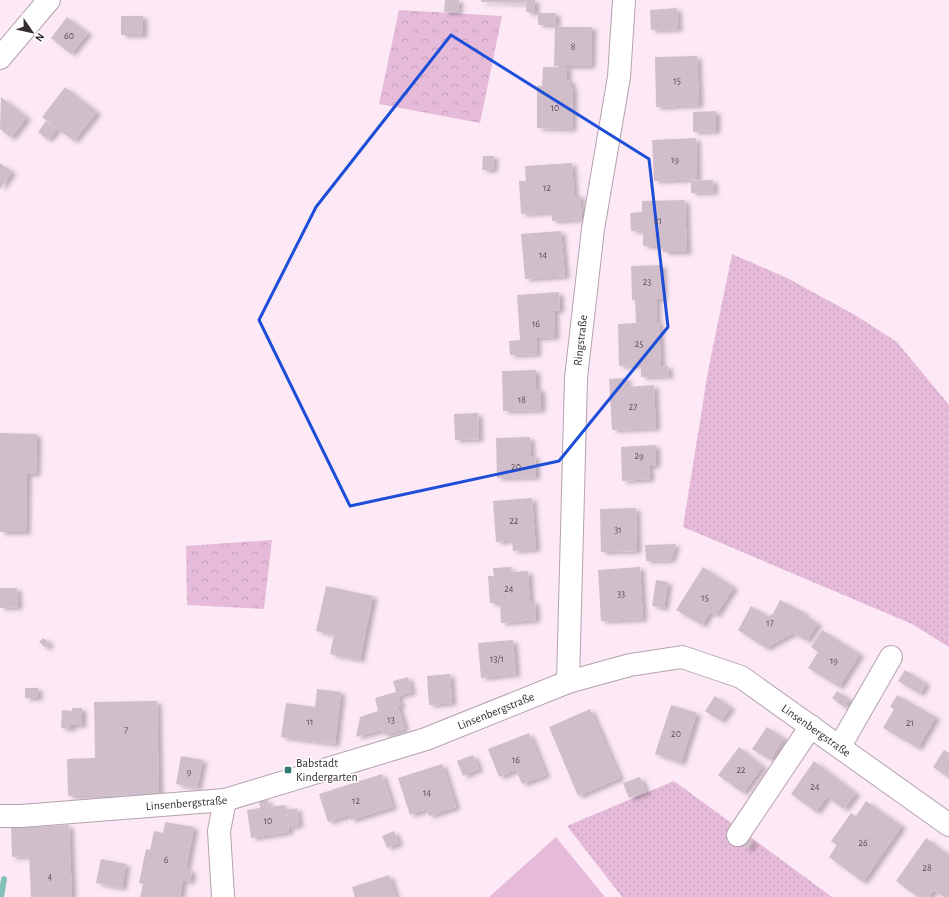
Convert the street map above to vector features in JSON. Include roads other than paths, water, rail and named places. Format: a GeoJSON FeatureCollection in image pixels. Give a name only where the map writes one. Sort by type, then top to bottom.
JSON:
{"type":"FeatureCollection","features":[{"type":"Feature","properties":{"kind":"street"},"geometry":{"type":"LineString","coordinates":[[0,58],[49,0]]}},
{"type":"Feature","properties":{"kind":"street","name":"Ringstraße"},"geometry":{"type":"LineString","coordinates":[[568,682],[576,378],[594,229],[619,77],[624,0]]}},
{"type":"Feature","properties":{"kind":"street","name":"Linsenbergstraße"},"geometry":{"type":"LineString","coordinates":[[0,816],[21,816],[225,800],[426,739],[568,682],[630,665],[682,657],[741,677],[949,825]]}},
{"type":"Feature","properties":{"kind":"street"},"geometry":{"type":"LineString","coordinates":[[840,746],[891,657]]}},
{"type":"Feature","properties":{"kind":"street"},"geometry":{"type":"LineString","coordinates":[[738,836],[811,726]]}},
{"type":"Feature","properties":{"kind":"street"},"geometry":{"type":"LineString","coordinates":[[223,897],[219,831],[225,800]]}},
{"type":"Feature","properties":{"kind":"waterway"},"geometry":{"type":"LineString","coordinates":[[1,897],[4,879]]}},
{"type":"Feature","properties":{"kind":"place","name":"Babstadt Kindergarten"},"geometry":{"type":"Point","coordinates":[288,770]}}]}
